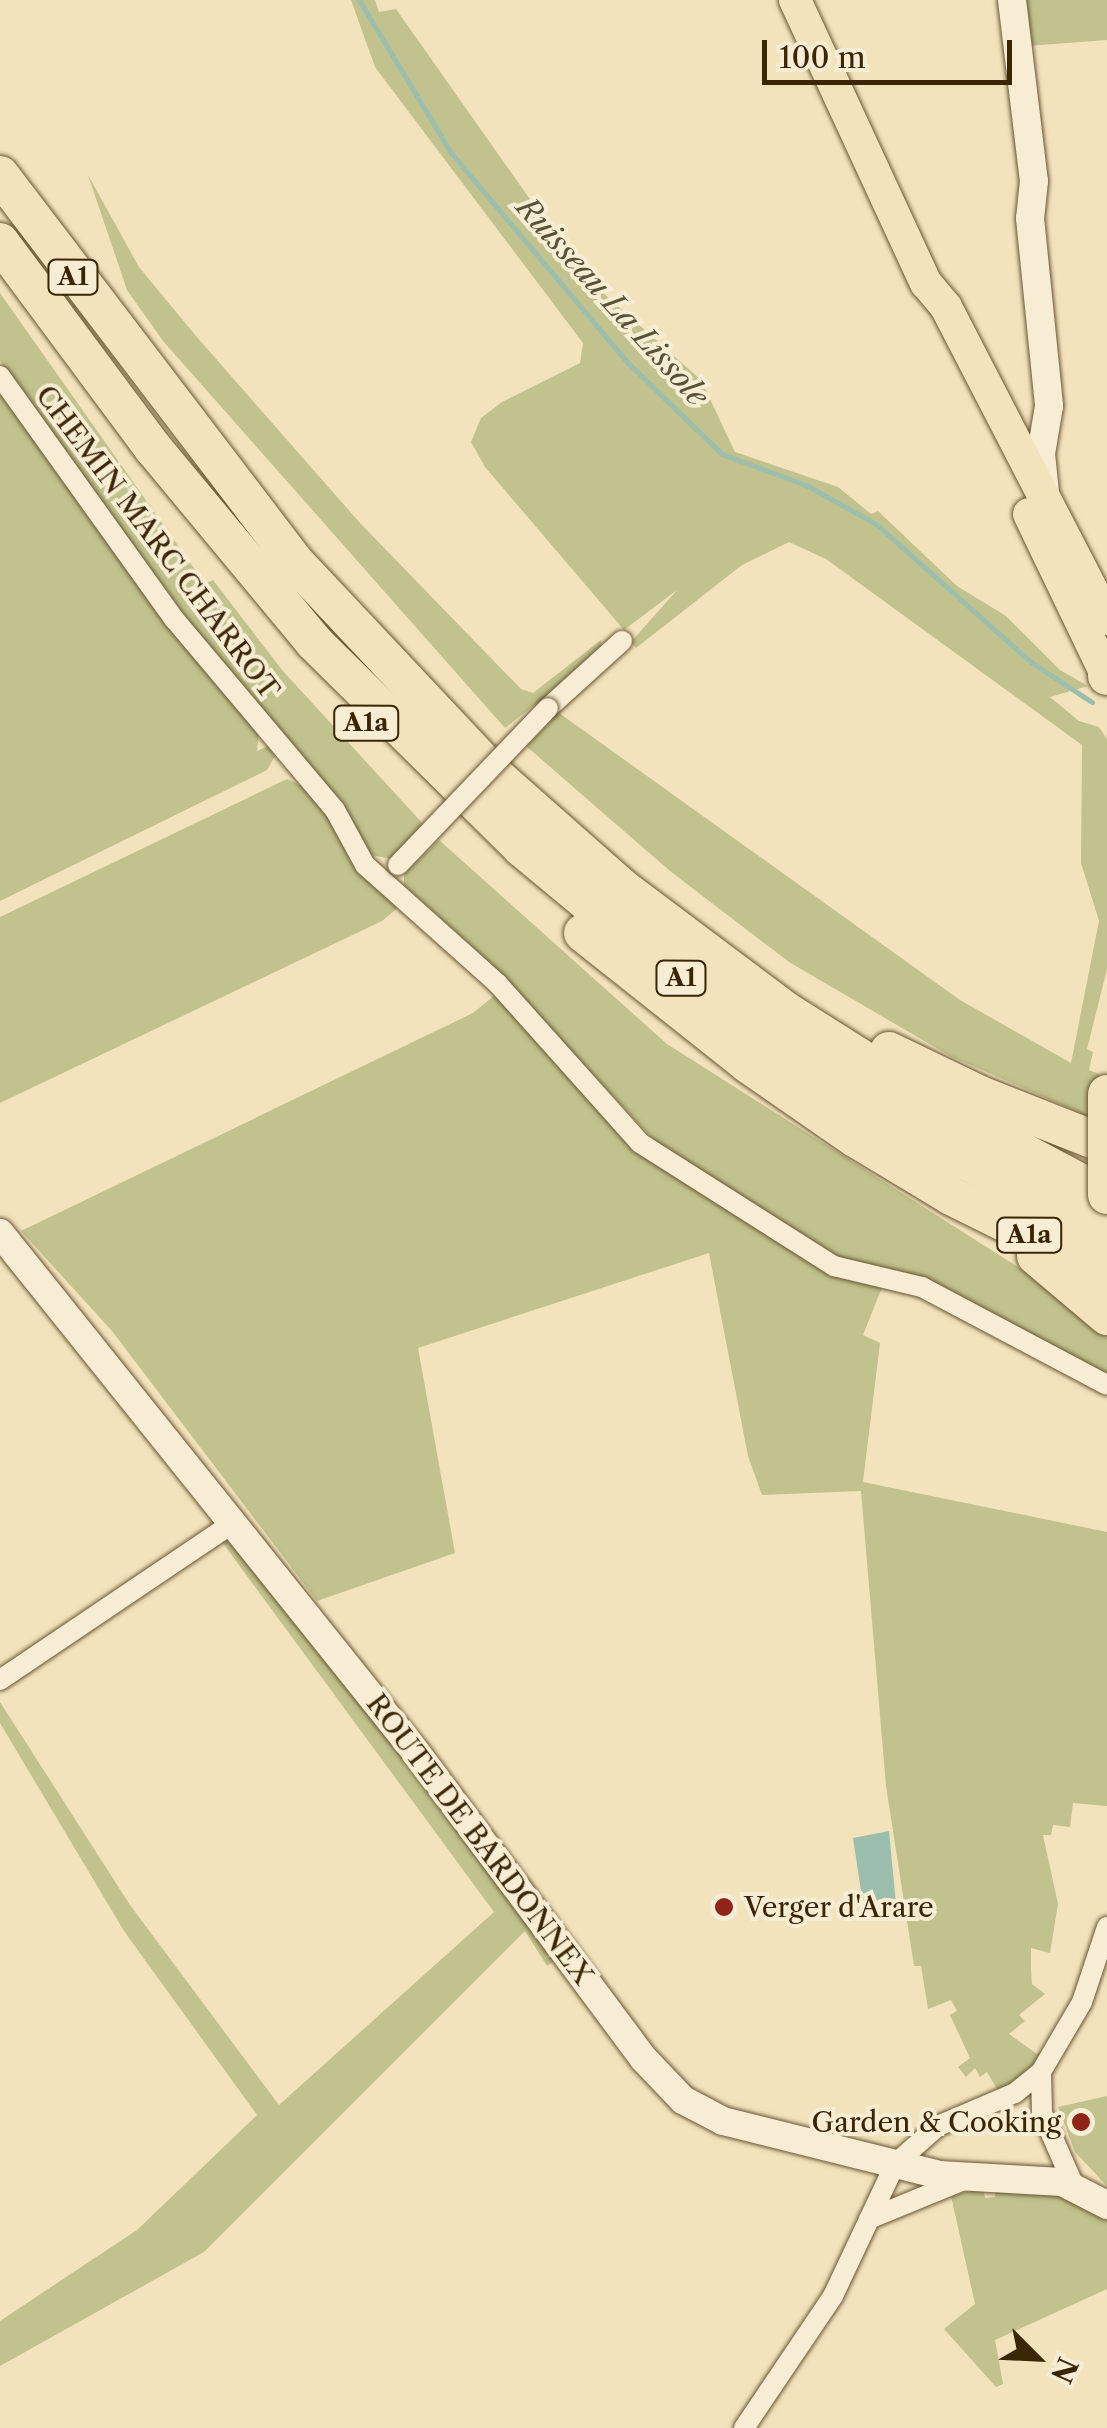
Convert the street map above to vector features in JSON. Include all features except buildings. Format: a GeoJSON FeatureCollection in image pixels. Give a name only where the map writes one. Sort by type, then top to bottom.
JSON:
{"type":"FeatureCollection","features":[{"type":"Feature","properties":{"kind":"highway","name":"A1"},"geometry":{"type":"LineString","coordinates":[[0,176],[180,420],[349,624],[499,779],[671,927],[864,1062],[1070,1179],[1107,1194]]}},
{"type":"Feature","properties":{"kind":"highway","name":"A1"},"geometry":{"type":"LineString","coordinates":[[0,242],[164,462],[314,642],[522,848],[702,993],[908,1130],[1107,1235]]}},
{"type":"Feature","properties":{"kind":"highway","name":"A1a"},"geometry":{"type":"LineString","coordinates":[[314,642],[366,723],[532,890],[748,1064],[950,1196],[1107,1273]]}},
{"type":"Feature","properties":{"kind":"highway"},"geometry":{"type":"LineString","coordinates":[[671,927],[943,1078],[1107,1145]]}},
{"type":"Feature","properties":{"kind":"highway"},"geometry":{"type":"LineString","coordinates":[[1107,1094],[1107,1194]]}},
{"type":"Feature","properties":{"kind":"highway"},"geometry":{"type":"LineString","coordinates":[[950,1196],[1107,1316]]}},
{"type":"Feature","properties":{"kind":"main road"},"geometry":{"type":"LineString","coordinates":[[795,0],[926,283],[934,326],[1001,438],[1048,501],[1107,619]]}},
{"type":"Feature","properties":{"kind":"main road"},"geometry":{"type":"LineString","coordinates":[[1001,438],[1107,676]]}},
{"type":"Feature","properties":{"kind":"street"},"geometry":{"type":"LineString","coordinates":[[1012,0],[1032,163],[1030,218],[1049,406],[1041,474],[1048,501]]}},
{"type":"Feature","properties":{"kind":"street","name":"CHEMIN MARC CHARROT"},"geometry":{"type":"LineString","coordinates":[[0,376],[175,620],[312,780],[383,882],[498,984],[640,1143],[846,1272],[932,1291],[1107,1385]]}},
{"type":"Feature","properties":{"kind":"street"},"geometry":{"type":"LineString","coordinates":[[1001,438],[1028,415],[1044,382]]}},
{"type":"Feature","properties":{"kind":"street"},"geometry":{"type":"LineString","coordinates":[[383,882],[548,708],[622,641]]}},
{"type":"Feature","properties":{"kind":"street","name":"ROUTE DE BARDONNEX"},"geometry":{"type":"LineString","coordinates":[[0,1233],[543,1915],[643,2058],[683,2100],[723,2121],[895,2164],[968,2179],[1074,2186],[1107,2205]]}},
{"type":"Feature","properties":{"kind":"street"},"geometry":{"type":"LineString","coordinates":[[0,1680],[232,1523]]}},
{"type":"Feature","properties":{"kind":"street"},"geometry":{"type":"LineString","coordinates":[[744,2428],[832,2296],[895,2164],[938,2126],[1015,2093],[1041,2072],[1090,1984],[1107,1927]]}},
{"type":"Feature","properties":{"kind":"street"},"geometry":{"type":"LineString","coordinates":[[1041,2072],[1042,2113],[1074,2186]]}},
{"type":"Feature","properties":{"kind":"street"},"geometry":{"type":"LineString","coordinates":[[869,2219],[968,2179]]}},
{"type":"Feature","properties":{"kind":"green space"},"geometry":{"type":"Polygon","coordinates":[[[351,0],[375,0],[379,12],[396,9],[584,276],[701,380],[735,452],[838,487],[871,514],[878,511],[957,586],[1006,616],[1060,670],[1088,686],[1050,697],[1079,721],[1099,727],[1107,739],[1107,969],[1087,1049],[1093,1052],[1089,1070],[1099,1074],[1092,1118],[950,1056],[789,962],[670,871],[526,746],[559,713],[960,1000],[1071,1063],[1099,921],[1081,863],[1082,745],[826,559],[789,542],[742,565],[636,648],[631,642],[677,590],[624,630],[485,467],[471,442],[481,418],[502,402],[580,363],[583,343],[375,67],[351,0]]]}},
{"type":"Feature","properties":{"kind":"green space"},"geometry":{"type":"Polygon","coordinates":[[[1025,0],[1107,0],[1107,40],[1027,46],[1025,0]]]}},
{"type":"Feature","properties":{"kind":"green space"},"geometry":{"type":"Polygon","coordinates":[[[88,175],[139,267],[196,336],[360,523],[521,689],[533,693],[601,640],[602,652],[505,728],[163,341],[127,290],[88,175]]]}},
{"type":"Feature","properties":{"kind":"green space"},"geometry":{"type":"Polygon","coordinates":[[[0,293],[205,584],[213,580],[282,670],[424,825],[392,859],[371,855],[341,801],[202,639],[0,361],[0,293]]]}},
{"type":"Feature","properties":{"kind":"green space"},"geometry":{"type":"Polygon","coordinates":[[[0,389],[259,732],[257,751],[268,746],[275,756],[267,770],[0,901],[0,389]]]}},
{"type":"Feature","properties":{"kind":"green space"},"geometry":{"type":"Polygon","coordinates":[[[287,779],[306,788],[400,906],[382,921],[0,1103],[0,917],[287,779]]]}},
{"type":"Feature","properties":{"kind":"green space"},"geometry":{"type":"Polygon","coordinates":[[[439,840],[667,1044],[1059,1293],[1107,1338],[1107,1376],[920,1277],[886,1274],[825,1252],[662,1148],[476,950],[404,885],[404,874],[439,840]]]}},
{"type":"Feature","properties":{"kind":"green space"},"geometry":{"type":"Polygon","coordinates":[[[495,995],[617,1129],[883,1285],[863,1335],[880,1343],[863,1482],[1107,1532],[1107,1806],[1073,1803],[1070,1827],[1053,1825],[1051,1835],[1043,1835],[1058,1904],[1050,1953],[1031,1948],[1032,1984],[1045,1994],[1019,2015],[1025,2021],[1009,2034],[1037,2054],[1045,2049],[1034,2068],[1009,2086],[998,2091],[987,2072],[980,2077],[975,2068],[966,2077],[958,2067],[970,2058],[950,2015],[957,2011],[951,2000],[928,2009],[921,1966],[914,1966],[886,1786],[861,1491],[762,1495],[748,1456],[709,1253],[418,1348],[455,1553],[317,1601],[112,1331],[21,1231],[473,1013],[495,995]]]}},
{"type":"Feature","properties":{"kind":"green space"},"geometry":{"type":"Polygon","coordinates":[[[231,1541],[559,1957],[547,1966],[525,1931],[204,2252],[0,2366],[0,2321],[137,2230],[257,2115],[124,1931],[0,1723],[0,1702],[130,1905],[279,2105],[494,1912],[222,1542],[231,1541]]]}},
{"type":"Feature","properties":{"kind":"green space"},"geometry":{"type":"Polygon","coordinates":[[[1107,2096],[1107,2186],[1075,2152],[1058,2107],[1107,2096]]]}},
{"type":"Feature","properties":{"kind":"green space"},"geometry":{"type":"Polygon","coordinates":[[[995,2187],[1057,2193],[1107,2218],[1107,2289],[995,2340],[1003,2384],[996,2387],[944,2329],[975,2304],[951,2196],[983,2188],[985,2198],[995,2197],[995,2187]]]}},
{"type":"Feature","properties":{"kind":"shaded area"},"geometry":{"type":"Polygon","coordinates":[[[889,1831],[897,1914],[875,1917],[863,1904],[853,1838],[889,1831]]]}},
{"type":"Feature","properties":{"kind":"waterway","name":"Ruisseau La Lissole"},"geometry":{"type":"LineString","coordinates":[[359,0],[452,154],[628,363],[722,454],[806,485],[876,524],[1031,662],[1092,702]]}},
{"type":"Feature","properties":{"kind":"place","name":"Verger d'Arare"},"geometry":{"type":"Point","coordinates":[724,1907]}},
{"type":"Feature","properties":{"kind":"place","name":"Garden & Cooking"},"geometry":{"type":"Point","coordinates":[1081,2122]}}]}
